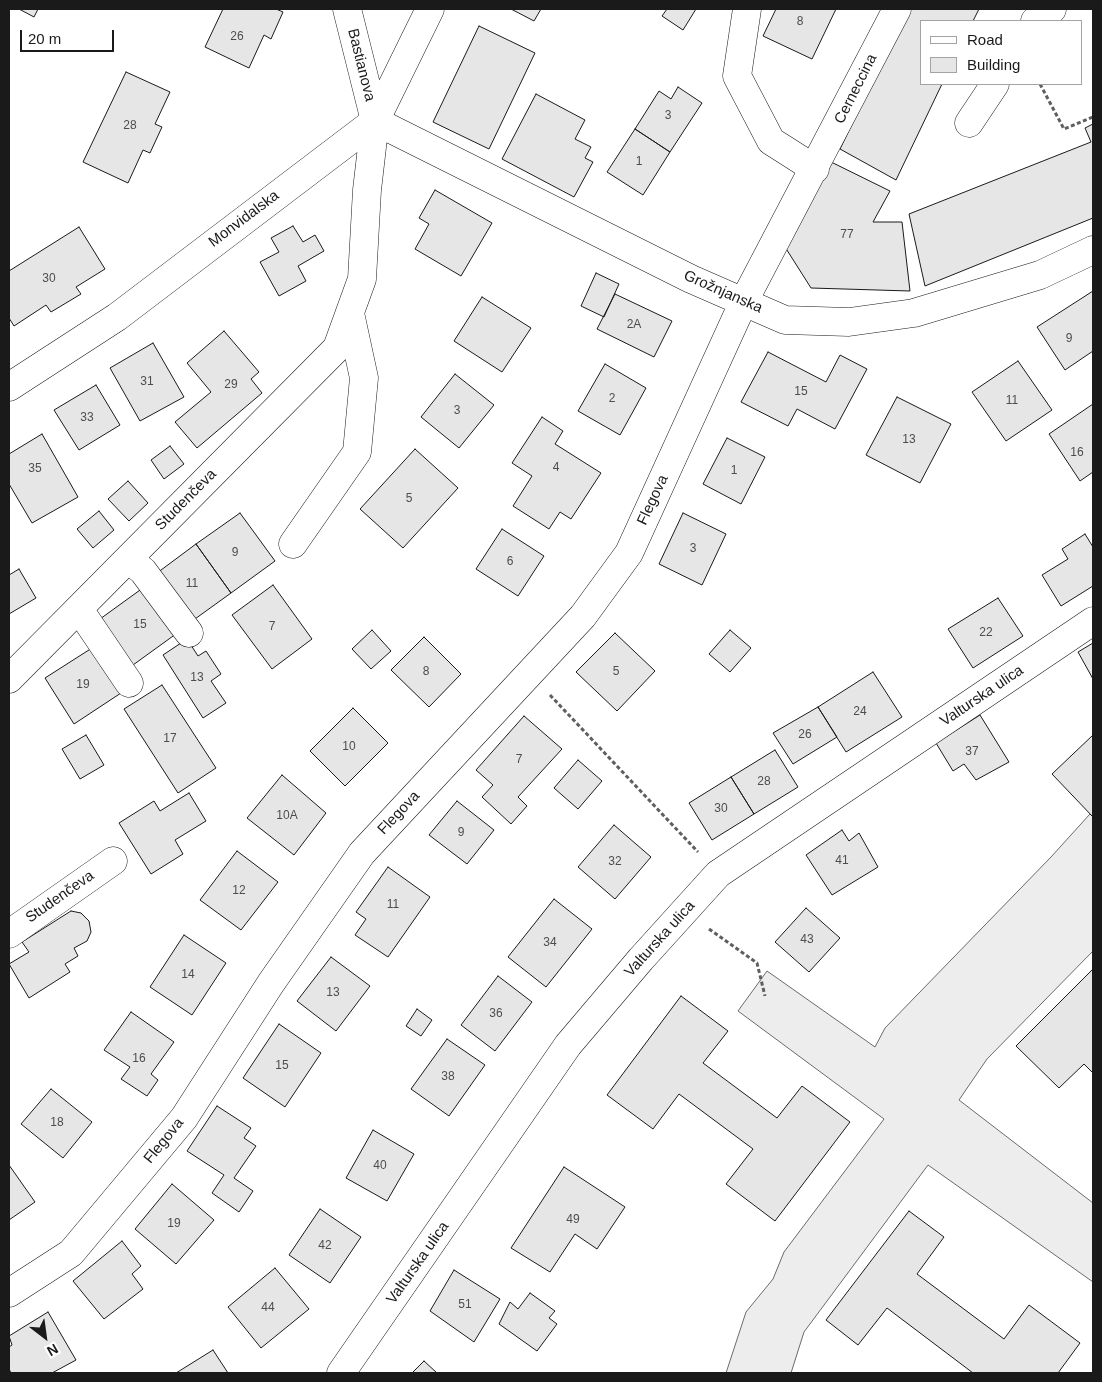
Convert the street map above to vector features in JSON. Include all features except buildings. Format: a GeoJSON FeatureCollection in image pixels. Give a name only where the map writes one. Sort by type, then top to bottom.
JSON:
{"type":"FeatureCollection","features":[{"type":"Feature","properties":{"kind":"street","name":"Bastianova"},"geometry":{"type":"LineString","coordinates":[[347,9],[375,121]]}},
{"type":"Feature","properties":{"kind":"street","name":"Monvidalska"},"geometry":{"type":"LineString","coordinates":[[9,387],[117,317],[375,121],[430,9]]}},
{"type":"Feature","properties":{"kind":"street"},"geometry":{"type":"LineString","coordinates":[[747,9],[737,76],[771,141],[815,169]]}},
{"type":"Feature","properties":{"kind":"street","name":"Cerneccina"},"geometry":{"type":"LineString","coordinates":[[744,301],[815,169],[896,9]]}},
{"type":"Feature","properties":{"kind":"street"},"geometry":{"type":"LineString","coordinates":[[1036,20],[1052,9]]}},
{"type":"Feature","properties":{"kind":"street"},"geometry":{"type":"LineString","coordinates":[[970,123],[994,85]]}},
{"type":"Feature","properties":{"kind":"street","name":"Grožnjanska"},"geometry":{"type":"LineString","coordinates":[[375,121],[691,279],[785,320],[849,322],[914,313],[1040,275],[1093,250]]}},
{"type":"Feature","properties":{"kind":"street","name":"Studenčeva"},"geometry":{"type":"LineString","coordinates":[[9,679],[337,348],[362,279],[367,190],[375,121]]}},
{"type":"Feature","properties":{"kind":"street","name":"Flegova"},"geometry":{"type":"LineString","coordinates":[[9,1293],[71,1253],[184,1118],[271,983],[362,852],[583,616],[629,553],[744,301]]}},
{"type":"Feature","properties":{"kind":"street"},"geometry":{"type":"LineString","coordinates":[[293,544],[357,452],[364,378],[350,313]]}},
{"type":"Feature","properties":{"kind":"street"},"geometry":{"type":"LineString","coordinates":[[128,559],[144,571],[189,633]]}},
{"type":"Feature","properties":{"kind":"street"},"geometry":{"type":"LineString","coordinates":[[79,608],[129,683]]}},
{"type":"Feature","properties":{"kind":"street","name":"Valturska ulica"},"geometry":{"type":"LineString","coordinates":[[341,1373],[568,1045],[718,874],[1093,621]]}},
{"type":"Feature","properties":{"kind":"street","name":"Studenčeva"},"geometry":{"type":"LineString","coordinates":[[9,934],[113,861]]}},
{"type":"Feature","properties":{"kind":"path"},"geometry":{"type":"LineString","coordinates":[[1041,85],[1064,129],[1093,117]]}},
{"type":"Feature","properties":{"kind":"path"},"geometry":{"type":"LineString","coordinates":[[529,672],[718,874]]}},
{"type":"Feature","properties":{"kind":"path"},"geometry":{"type":"LineString","coordinates":[[684,911],[757,963],[765,996]]}},
{"type":"Feature","properties":{"kind":"shaded area"},"geometry":{"type":"Polygon","coordinates":[[[1090,814],[1093,817],[1093,951],[987,1059],[959,1100],[1093,1203],[1093,1282],[928,1165],[804,1332],[791,1373],[726,1373],[746,1312],[773,1279],[784,1252],[884,1119],[738,1011],[767,971],[875,1047],[885,1028],[1051,857],[1090,814]]]}}]}
